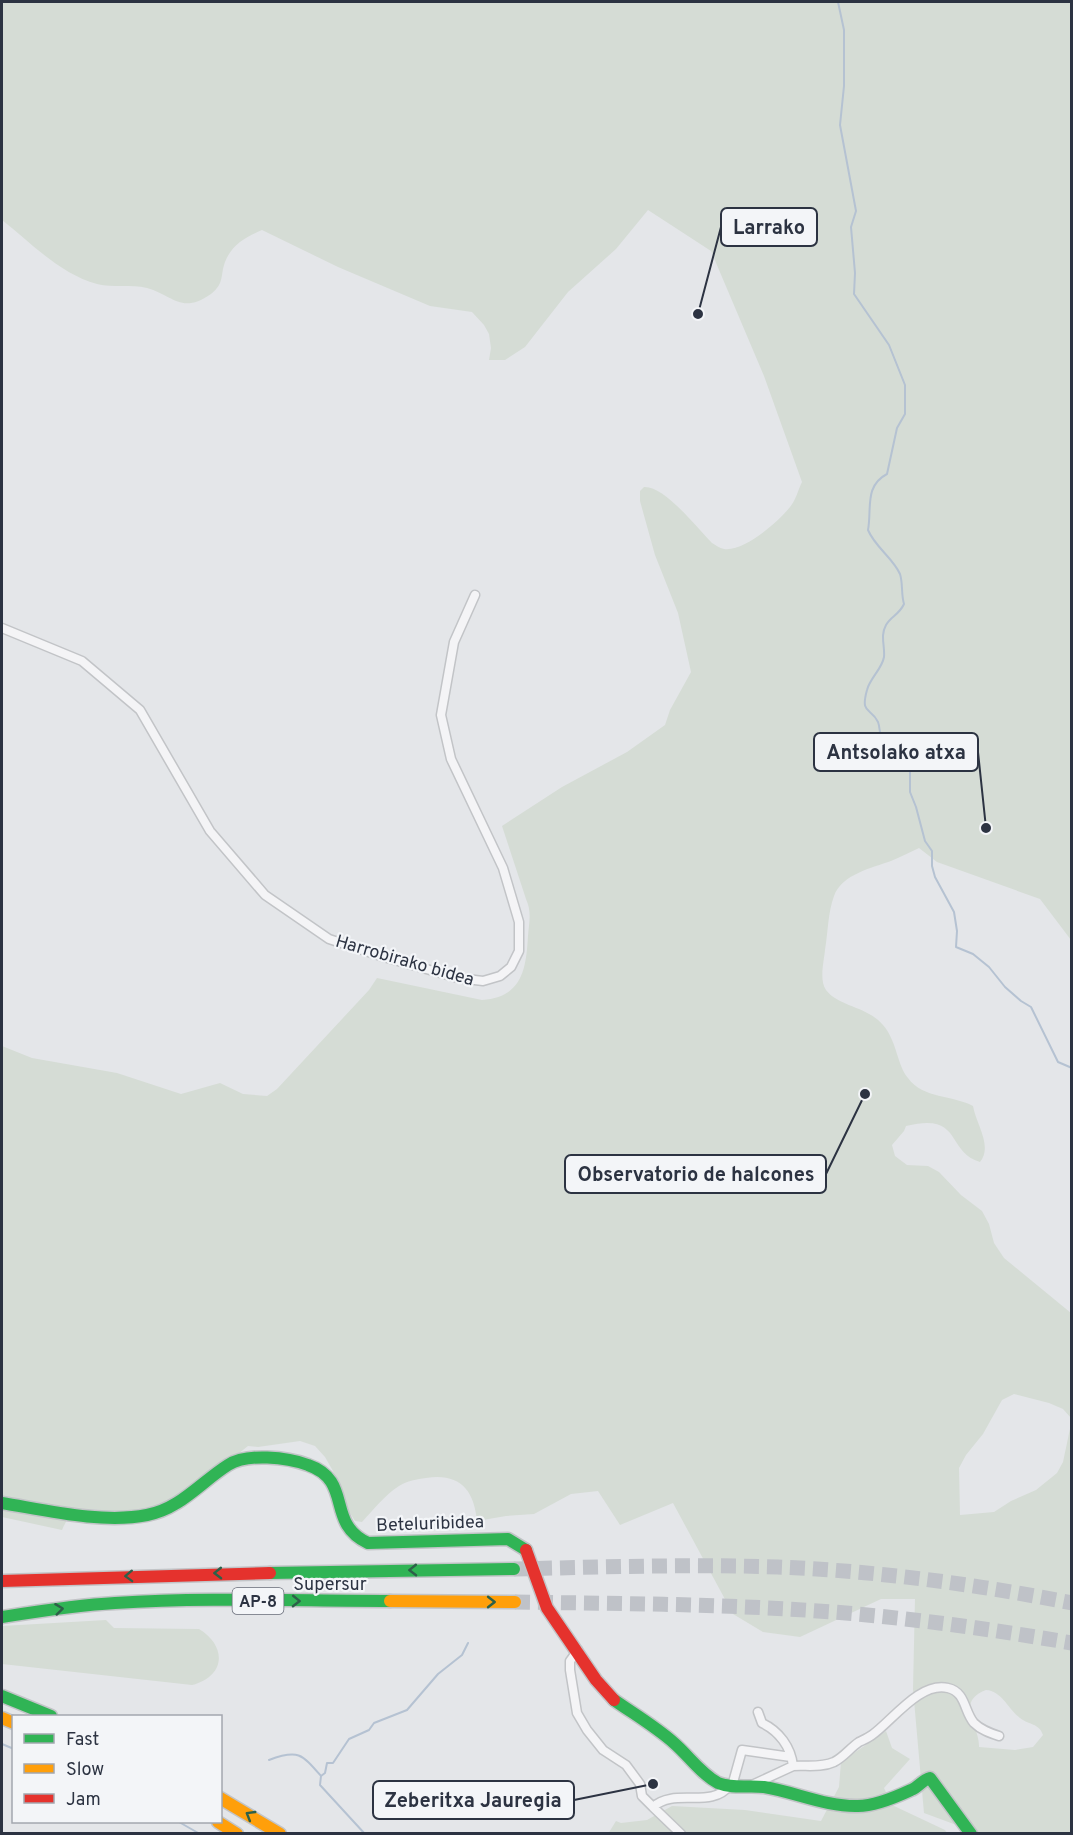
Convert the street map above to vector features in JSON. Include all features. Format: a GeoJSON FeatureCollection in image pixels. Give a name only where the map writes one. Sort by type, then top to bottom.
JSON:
{"type":"FeatureCollection","features":[{"type":"Feature","properties":{"kind":"main road","name":"Beteluribidea"},"geometry":{"type":"LineString","coordinates":[[2,1503],[66,1514],[116,1517],[148,1515],[184,1500],[238,1460],[281,1458],[306,1464],[330,1479],[335,1489],[343,1522],[351,1534],[360,1541],[368,1543],[499,1539],[516,1542],[528,1553],[539,1590],[548,1608],[596,1680],[612,1699],[675,1743],[692,1763],[719,1783],[731,1785]]}},
{"type":"Feature","properties":{"kind":"main road","name":"Supersur"},"geometry":{"type":"LineString","coordinates":[[2,1581],[188,1574],[514,1569]]}},
{"type":"Feature","properties":{"kind":"main road","name":"Supersur"},"geometry":{"type":"LineString","coordinates":[[2,1617],[59,1608],[114,1603],[190,1600],[515,1602]]}},
{"type":"Feature","properties":{"kind":"main road"},"geometry":{"type":"LineString","coordinates":[[2,1696],[49,1715]]}},
{"type":"Feature","properties":{"kind":"main road"},"geometry":{"type":"LineString","coordinates":[[731,1785],[752,1785],[785,1790],[818,1800],[859,1806],[898,1796],[930,1778],[971,1833]]}},
{"type":"Feature","properties":{"kind":"main road"},"geometry":{"type":"LineString","coordinates":[[222,1799],[280,1833]]}},
{"type":"Feature","properties":{"kind":"main road"},"geometry":{"type":"LineString","coordinates":[[221,1823],[237,1833]]}},
{"type":"Feature","properties":{"kind":"street","name":"Harrobirako bidea"},"geometry":{"type":"LineString","coordinates":[[2,628],[82,661],[140,710],[210,831],[265,895],[329,939],[458,978],[483,981],[500,976],[511,967],[519,951],[519,922],[502,868],[451,759],[441,715],[454,642],[475,595]]}},
{"type":"Feature","properties":{"kind":"street"},"geometry":{"type":"LineString","coordinates":[[578,1650],[570,1661],[570,1670],[577,1713],[586,1730],[603,1750],[626,1765],[640,1784],[642,1796],[681,1833]]}},
{"type":"Feature","properties":{"kind":"street"},"geometry":{"type":"LineString","coordinates":[[653,1807],[656,1803],[674,1798],[713,1798],[725,1792],[731,1785],[742,1750],[814,1766],[837,1761],[871,1736],[919,1695],[932,1688],[945,1687],[955,1690],[962,1698],[973,1722],[984,1731],[999,1736]]}},
{"type":"Feature","properties":{"kind":"street"},"geometry":{"type":"LineString","coordinates":[[758,1712],[762,1723],[771,1727],[784,1741],[792,1761]]}},
{"type":"Feature","properties":{"kind":"street"},"geometry":{"type":"LineString","coordinates":[[752,1785],[792,1761]]}},
{"type":"Feature","properties":{"kind":"shaded area"},"geometry":{"type":"Polygon","coordinates":[[[2,2],[1071,2],[1071,940],[1040,899],[937,862],[919,848],[858,873],[838,888],[830,909],[822,976],[826,990],[832,996],[869,1014],[883,1025],[888,1031],[904,1073],[914,1085],[930,1093],[973,1106],[985,1149],[980,1162],[969,1157],[945,1128],[937,1124],[924,1123],[906,1126],[892,1145],[895,1156],[907,1165],[928,1166],[939,1172],[961,1195],[982,1211],[989,1224],[994,1243],[1004,1258],[1071,1313],[1071,1418],[1063,1409],[1049,1403],[1014,1394],[1002,1400],[983,1434],[959,1468],[960,1515],[994,1512],[1011,1501],[1036,1490],[1057,1473],[1063,1462],[1071,1424],[1071,1833],[978,1833],[924,1813],[913,1689],[915,1599],[881,1599],[800,1637],[763,1632],[733,1614],[673,1503],[620,1525],[598,1491],[571,1494],[534,1514],[477,1521],[472,1500],[463,1486],[456,1481],[438,1477],[402,1484],[384,1498],[362,1522],[355,1521],[339,1496],[333,1471],[325,1457],[315,1446],[300,1441],[258,1447],[248,1446],[189,1491],[163,1505],[152,1508],[78,1511],[72,1515],[62,1530],[2,1517],[2,1046],[32,1058],[117,1073],[181,1094],[220,1083],[243,1094],[267,1096],[277,1089],[369,990],[377,978],[482,1000],[506,994],[519,980],[526,960],[530,913],[502,826],[562,787],[627,752],[665,725],[670,710],[691,672],[678,613],[655,555],[640,501],[640,491],[644,487],[661,493],[671,500],[712,543],[722,549],[732,549],[760,535],[785,513],[792,504],[802,482],[764,376],[711,251],[648,210],[616,249],[568,292],[525,347],[505,360],[489,360],[491,348],[489,334],[472,312],[430,306],[338,267],[262,230],[245,238],[231,250],[220,282],[211,294],[192,303],[184,303],[147,288],[103,285],[83,279],[46,257],[2,220],[2,2]],[[986,1690],[977,1695],[970,1708],[979,1747],[1015,1750],[1033,1747],[1043,1735],[1041,1731],[1020,1718],[1001,1697],[986,1690]]]}},
{"type":"Feature","properties":{"kind":"shaded area"},"geometry":{"type":"Polygon","coordinates":[[[106,1620],[114,1628],[199,1629],[208,1636],[218,1652],[217,1668],[203,1681],[192,1685],[2,1664],[2,1626],[106,1620]]]}},
{"type":"Feature","properties":{"kind":"shaded area"},"geometry":{"type":"Polygon","coordinates":[[[886,1731],[892,1748],[910,1759],[884,1788],[892,1805],[947,1833],[608,1834],[616,1821],[621,1823],[647,1820],[672,1806],[745,1810],[821,1821],[839,1787],[841,1762],[886,1731]]]}},
{"type":"Feature","properties":{"kind":"waterway"},"geometry":{"type":"LineString","coordinates":[[838,2],[844,30],[844,86],[840,125],[856,211],[851,227],[855,273],[854,294],[889,345],[905,385],[905,414],[897,428],[887,474],[880,479],[872,491],[868,530],[900,574],[904,604],[884,629],[884,657],[869,686],[865,703],[867,710],[878,722],[881,736],[887,745],[910,767],[910,792],[925,841],[932,851],[935,877],[954,912],[957,931],[956,947],[973,954],[989,967],[1005,987],[1031,1007],[1058,1062],[1072,1068]]}},
{"type":"Feature","properties":{"kind":"waterway"},"geometry":{"type":"LineString","coordinates":[[321,1776],[325,1773],[327,1763],[333,1763],[349,1739],[369,1730],[374,1723],[407,1710],[438,1674],[462,1655],[468,1643]]}},
{"type":"Feature","properties":{"kind":"waterway"},"geometry":{"type":"LineString","coordinates":[[2,1744],[12,1748]]}},
{"type":"Feature","properties":{"kind":"waterway"},"geometry":{"type":"LineString","coordinates":[[269,1760],[293,1754],[304,1758],[321,1776],[320,1785],[365,1834]]}},
{"type":"Feature","properties":{"kind":"waterway"},"geometry":{"type":"LineString","coordinates":[[181,1823],[200,1834]]}},
{"type":"Feature","properties":{"kind":"tunnel"},"geometry":{"type":"LineString","coordinates":[[514,1569],[646,1566],[815,1569],[925,1579],[1072,1603]]}},
{"type":"Feature","properties":{"kind":"tunnel"},"geometry":{"type":"LineString","coordinates":[[515,1602],[615,1603],[815,1611],[934,1622],[1072,1643]]}},
{"type":"Feature","properties":{"kind":"traffic: fast"},"geometry":{"type":"LineString","coordinates":[[2,1503],[93,1517],[147,1515],[159,1512],[180,1501],[236,1461],[278,1458],[299,1462],[322,1472],[331,1481],[336,1491],[347,1525],[355,1535],[368,1543],[508,1539],[526,1550]]}},
{"type":"Feature","properties":{"kind":"traffic: fast"},"geometry":{"type":"LineString","coordinates":[[270,1573],[514,1569]]}},
{"type":"Feature","properties":{"kind":"traffic: fast"},"geometry":{"type":"LineString","coordinates":[[2,1617],[87,1605],[149,1601],[390,1601]]}},
{"type":"Feature","properties":{"kind":"traffic: fast"},"geometry":{"type":"LineString","coordinates":[[2,1696],[49,1715]]}},
{"type":"Feature","properties":{"kind":"traffic: fast"},"geometry":{"type":"LineString","coordinates":[[614,1700],[667,1737],[718,1783],[729,1786],[764,1787],[823,1802],[858,1806],[892,1798],[914,1789],[930,1778],[971,1834]]}},
{"type":"Feature","properties":{"kind":"traffic: slow"},"geometry":{"type":"LineString","coordinates":[[390,1601],[515,1602]]}},
{"type":"Feature","properties":{"kind":"traffic: slow"},"geometry":{"type":"LineString","coordinates":[[2,1718],[12,1722]]}},
{"type":"Feature","properties":{"kind":"traffic: slow"},"geometry":{"type":"LineString","coordinates":[[222,1799],[280,1834]]}},
{"type":"Feature","properties":{"kind":"traffic: slow"},"geometry":{"type":"LineString","coordinates":[[220,1823],[237,1834]]}},
{"type":"Feature","properties":{"kind":"traffic: jam"},"geometry":{"type":"LineString","coordinates":[[526,1550],[547,1608],[596,1680],[614,1700]]}},
{"type":"Feature","properties":{"kind":"traffic: jam"},"geometry":{"type":"LineString","coordinates":[[2,1581],[270,1573]]}},
{"type":"Feature","properties":{"kind":"place","name":"Larrako"},"geometry":{"type":"Point","coordinates":[698,314]}},
{"type":"Feature","properties":{"kind":"place","name":"Antsolako atxa"},"geometry":{"type":"Point","coordinates":[986,828]}},
{"type":"Feature","properties":{"kind":"place","name":"Observatorio de halcones"},"geometry":{"type":"Point","coordinates":[865,1094]}},
{"type":"Feature","properties":{"kind":"place","name":"Zeberitxa Jauregia"},"geometry":{"type":"Point","coordinates":[653,1784]}}]}
